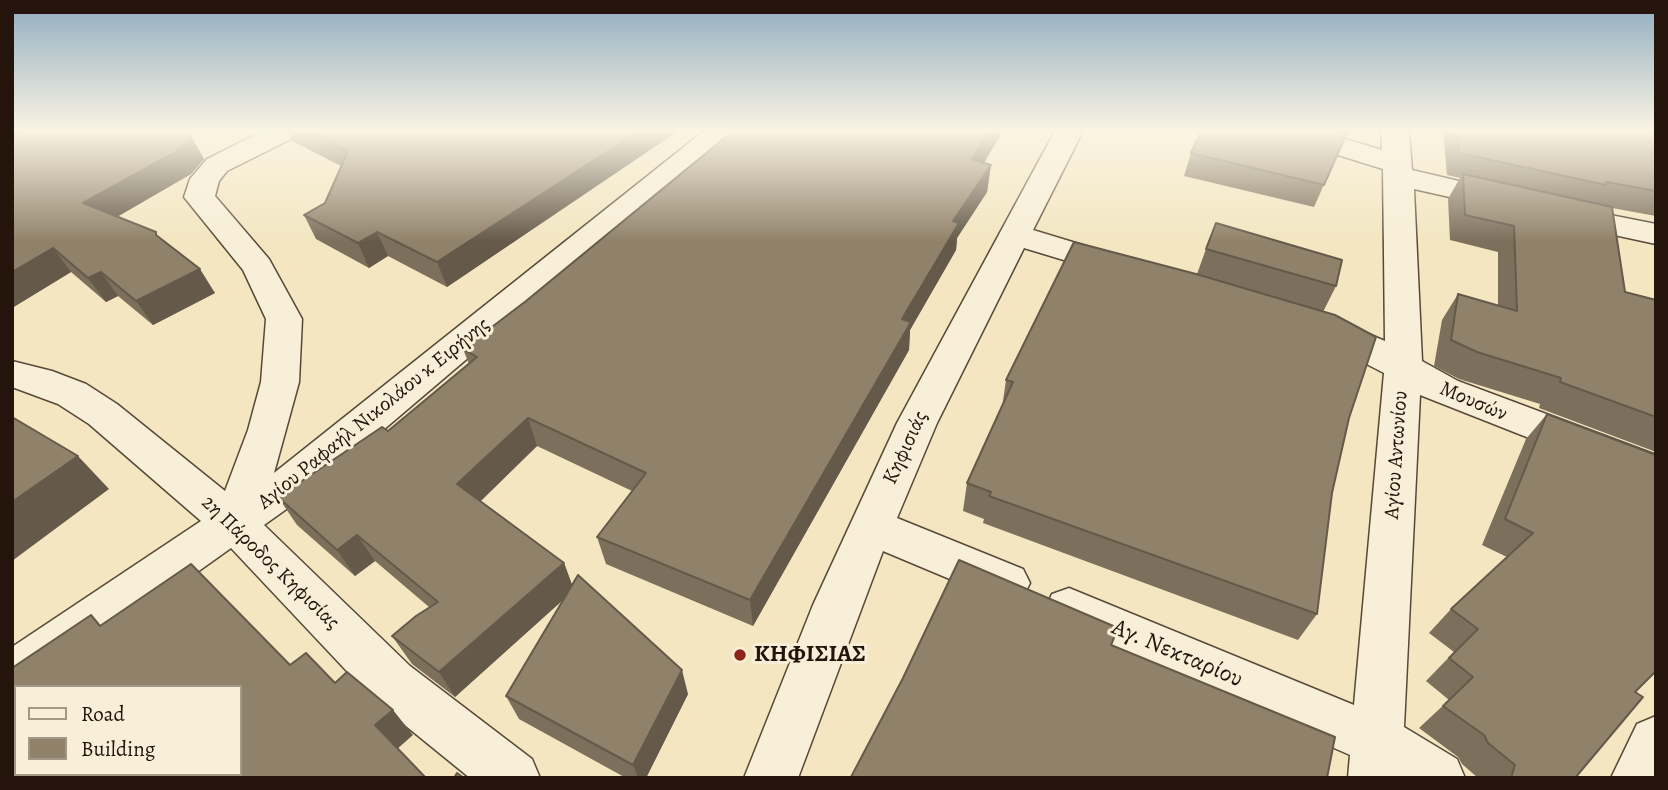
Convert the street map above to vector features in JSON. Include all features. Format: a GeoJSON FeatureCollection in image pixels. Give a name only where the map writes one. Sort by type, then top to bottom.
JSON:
{"type":"FeatureCollection","features":[{"type":"Feature","properties":{"kind":"street"},"geometry":{"type":"LineString","coordinates":[[215,168],[205,179],[199,197],[257,266],[284,319],[285,341],[280,382],[268,430],[234,524]]}},
{"type":"Feature","properties":{"kind":"street","name":"Αγίου Ραφαήλ Νικολάου κ Ειρήνης"},"geometry":{"type":"LineString","coordinates":[[12,676],[234,524],[376,416],[676,168]]}},
{"type":"Feature","properties":{"kind":"street","name":"Κηφισιάς"},"geometry":{"type":"LineString","coordinates":[[771,778],[870,527],[917,423],[1050,168]]}},
{"type":"Feature","properties":{"kind":"street","name":"Αγίου Αντωνίου"},"geometry":{"type":"LineString","coordinates":[[1376,759],[1403,368],[1396,168]]}},
{"type":"Feature","properties":{"kind":"street"},"geometry":{"type":"LineString","coordinates":[[1426,168],[1532,207],[1656,234]]}},
{"type":"Feature","properties":{"kind":"street"},"geometry":{"type":"LineString","coordinates":[[1015,235],[1148,275]]}},
{"type":"Feature","properties":{"kind":"street","name":"Μουσών"},"geometry":{"type":"LineString","coordinates":[[1295,319],[1334,332],[1444,391],[1491,412],[1656,472]]}},
{"type":"Feature","properties":{"kind":"street","name":"2η Πάροδος Κηφισίας"},"geometry":{"type":"LineString","coordinates":[[12,374],[39,380],[72,394],[93,407],[234,524],[392,682],[513,778]]}},
{"type":"Feature","properties":{"kind":"street","name":"Αγ. Νεκταρίου"},"geometry":{"type":"LineString","coordinates":[[870,527],[1376,759],[1438,778]]}},
{"type":"Feature","properties":{"kind":"street"},"geometry":{"type":"LineString","coordinates":[[1638,778],[1656,742]]}},
{"type":"Feature","properties":{"kind":"building"},"geometry":{"type":"Polygon","coordinates":[[[12,168],[147,168],[83,203],[156,232],[156,235],[200,269],[136,301],[101,272],[88,278],[53,248],[12,272],[12,168]]]}},
{"type":"Feature","properties":{"kind":"building"},"geometry":{"type":"Polygon","coordinates":[[[341,168],[582,168],[437,262],[377,232],[358,243],[304,215],[325,203],[341,168]]]}},
{"type":"Feature","properties":{"kind":"building"},"geometry":{"type":"Polygon","coordinates":[[[688,168],[989,168],[953,221],[959,223],[902,319],[911,322],[750,600],[597,537],[646,473],[528,418],[457,484],[564,563],[439,672],[392,636],[438,602],[357,535],[337,550],[278,497],[382,427],[388,431],[477,357],[463,349],[688,168]]]}},
{"type":"Feature","properties":{"kind":"building"},"geometry":{"type":"Polygon","coordinates":[[[1253,168],[1332,168],[1324,185],[1253,168]]]}},
{"type":"Feature","properties":{"kind":"building"},"geometry":{"type":"Polygon","coordinates":[[[1527,168],[1656,168],[1656,191],[1606,182],[1606,185],[1527,168]]]}},
{"type":"Feature","properties":{"kind":"building"},"geometry":{"type":"Polygon","coordinates":[[[1463,174],[1612,207],[1625,292],[1656,300],[1656,417],[1560,382],[1561,378],[1477,352],[1451,340],[1458,294],[1517,311],[1514,226],[1465,215],[1463,174]]]}},
{"type":"Feature","properties":{"kind":"building"},"geometry":{"type":"Polygon","coordinates":[[[1216,223],[1342,260],[1336,286],[1206,249],[1216,223]]]}},
{"type":"Feature","properties":{"kind":"building"},"geometry":{"type":"Polygon","coordinates":[[[1074,242],[1335,315],[1376,337],[1349,418],[1332,493],[1317,614],[989,496],[991,492],[967,483],[1013,382],[1006,380],[1074,242]]]}},
{"type":"Feature","properties":{"kind":"building"},"geometry":{"type":"Polygon","coordinates":[[[1547,414],[1656,455],[1656,671],[1635,692],[1643,697],[1575,778],[1511,778],[1515,765],[1488,743],[1484,735],[1443,706],[1473,677],[1449,658],[1478,629],[1451,609],[1533,533],[1505,519],[1547,414]]]}},
{"type":"Feature","properties":{"kind":"building"},"geometry":{"type":"Polygon","coordinates":[[[12,417],[78,456],[12,502],[12,417]]]}},
{"type":"Feature","properties":{"kind":"building"},"geometry":{"type":"Polygon","coordinates":[[[959,560],[1118,628],[1111,645],[1335,737],[1327,778],[851,777],[903,678],[959,560]]]}},
{"type":"Feature","properties":{"kind":"building"},"geometry":{"type":"Polygon","coordinates":[[[191,564],[290,665],[306,653],[335,683],[347,672],[393,710],[375,725],[426,778],[81,778],[80,776],[242,776],[242,685],[12,686],[12,668],[91,615],[100,626],[191,564]]]}},
{"type":"Feature","properties":{"kind":"building"},"geometry":{"type":"Polygon","coordinates":[[[578,575],[682,670],[633,765],[506,696],[578,575]]]}},
{"type":"Feature","properties":{"kind":"place","name":"ΚΗΦΙΣΙΑΣ"},"geometry":{"type":"Point","coordinates":[740,655]}}]}
